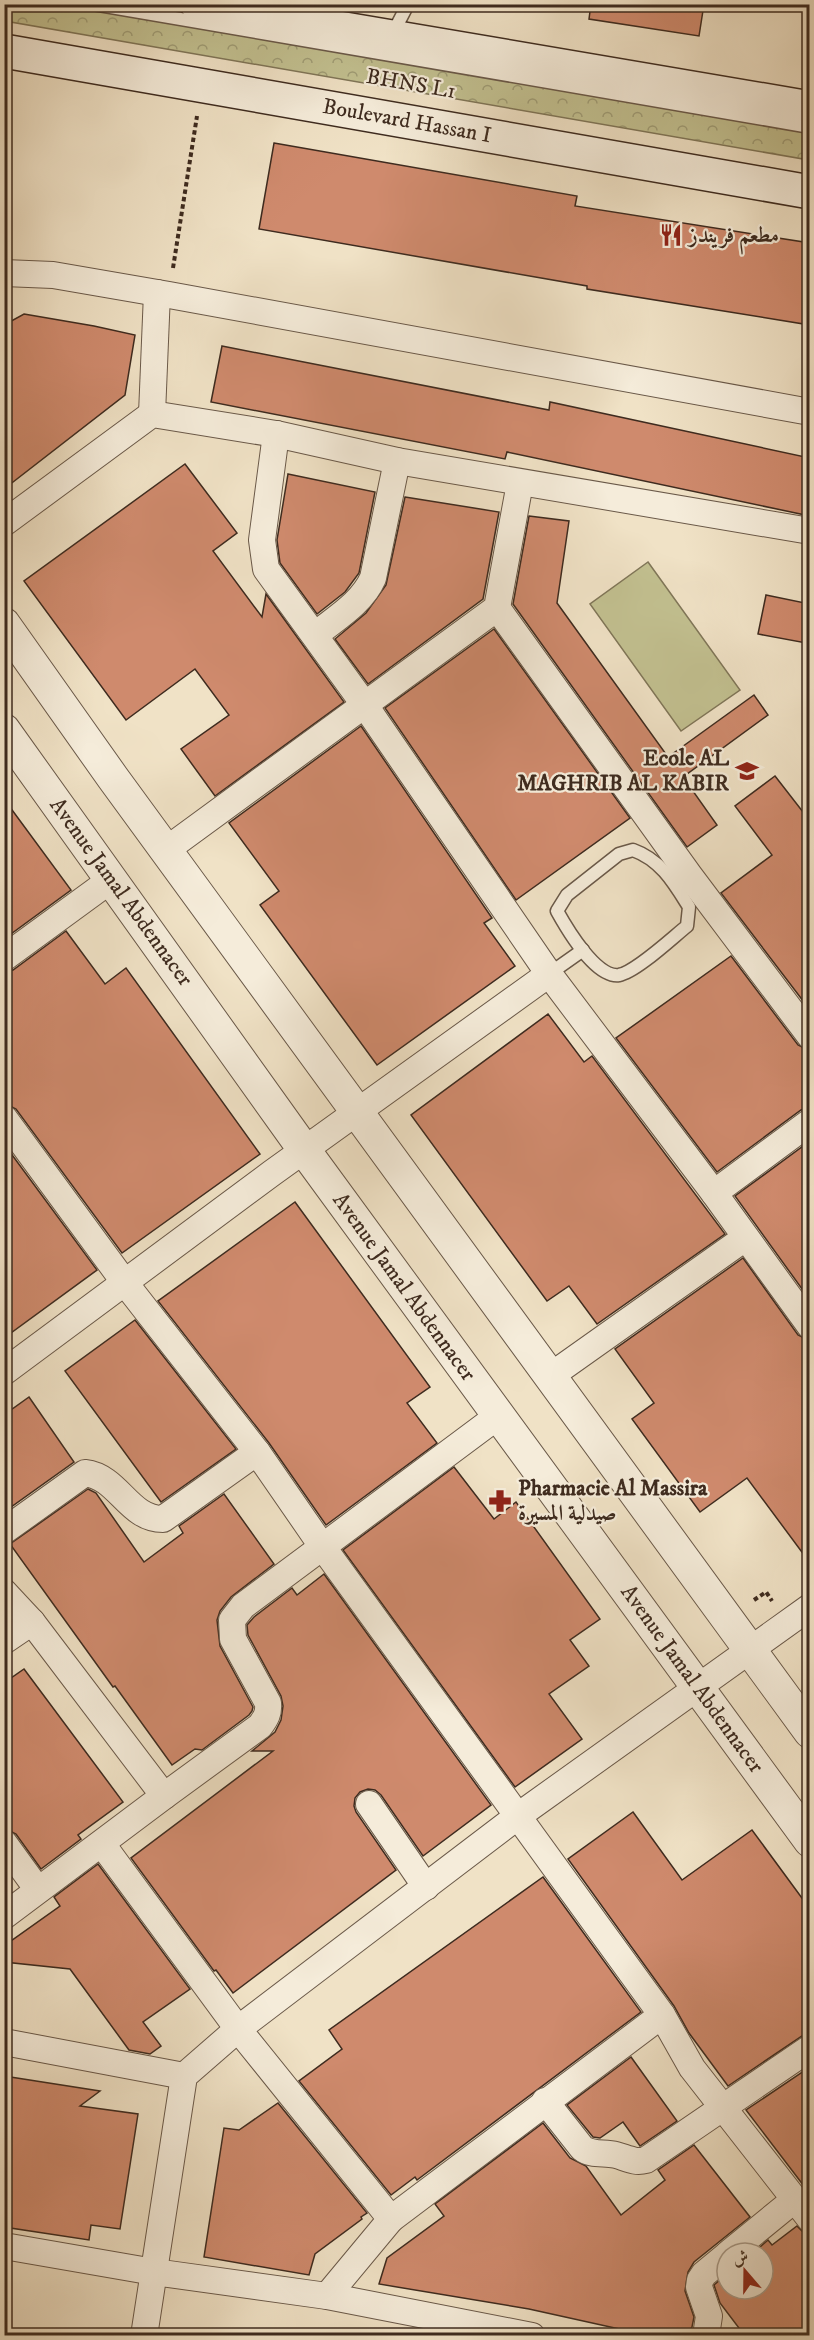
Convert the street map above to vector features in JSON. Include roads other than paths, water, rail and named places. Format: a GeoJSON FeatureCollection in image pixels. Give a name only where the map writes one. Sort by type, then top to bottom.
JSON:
{"type":"FeatureCollection","features":[{"type":"Feature","properties":{"kind":"main road"},"geometry":{"type":"LineString","coordinates":[[197,4],[235,8],[810,108]]}},
{"type":"Feature","properties":{"kind":"main road","name":"Boulevard Hassan I"},"geometry":{"type":"LineString","coordinates":[[4,51],[810,192]]}},
{"type":"Feature","properties":{"kind":"street"},"geometry":{"type":"LineString","coordinates":[[4,273],[53,275],[810,412]]}},
{"type":"Feature","properties":{"kind":"street"},"geometry":{"type":"LineString","coordinates":[[152,414],[163,294]]}},
{"type":"Feature","properties":{"kind":"street"},"geometry":{"type":"LineString","coordinates":[[4,523],[152,414],[276,434],[397,461],[520,483],[810,531]]}},
{"type":"Feature","properties":{"kind":"street"},"geometry":{"type":"LineString","coordinates":[[276,434],[262,530],[266,569],[364,704],[549,974],[714,1193],[810,1326]]}},
{"type":"Feature","properties":{"kind":"street"},"geometry":{"type":"LineString","coordinates":[[315,635],[359,599],[369,587],[373,578],[397,461]]}},
{"type":"Feature","properties":{"kind":"street"},"geometry":{"type":"LineString","coordinates":[[166,850],[497,608],[520,483]]}},
{"type":"Feature","properties":{"kind":"street"},"geometry":{"type":"LineString","coordinates":[[497,608],[677,873],[810,1036]]}},
{"type":"Feature","properties":{"kind":"street"},"geometry":{"type":"LineString","coordinates":[[4,624],[356,1112],[810,1732]]}},
{"type":"Feature","properties":{"kind":"street","name":"Avenue Jamal Abdennacer"},"geometry":{"type":"LineString","coordinates":[[4,730],[305,1151],[810,1841]]}},
{"type":"Feature","properties":{"kind":"street"},"geometry":{"type":"LineString","coordinates":[[4,958],[112,879]]}},
{"type":"Feature","properties":{"kind":"street"},"geometry":{"type":"LineString","coordinates":[[4,1372],[356,1112],[383,1095],[549,974]]}},
{"type":"Feature","properties":{"kind":"street"},"geometry":{"type":"LineString","coordinates":[[4,1118],[125,1283],[257,1452],[322,1546],[662,2015],[692,2068],[802,2210],[750,2241]]}},
{"type":"Feature","properties":{"kind":"street"},"geometry":{"type":"LineString","coordinates":[[714,1193],[810,1122]]}},
{"type":"Feature","properties":{"kind":"street"},"geometry":{"type":"LineString","coordinates":[[549,1377],[745,1238]]}},
{"type":"Feature","properties":{"kind":"street"},"geometry":{"type":"LineString","coordinates":[[4,1916],[260,1726],[269,1712],[268,1703],[233,1639],[232,1620],[243,1606],[498,1416]]}},
{"type":"Feature","properties":{"kind":"street"},"geometry":{"type":"LineString","coordinates":[[4,1531],[84,1473],[94,1474],[108,1481],[132,1506],[147,1516],[163,1519],[257,1452]]}},
{"type":"Feature","properties":{"kind":"street"},"geometry":{"type":"LineString","coordinates":[[4,1592],[32,1622],[164,1796]]}},
{"type":"Feature","properties":{"kind":"street"},"geometry":{"type":"LineString","coordinates":[[144,2336],[184,2076],[238,2029],[518,1816],[810,1607]]}},
{"type":"Feature","properties":{"kind":"street"},"geometry":{"type":"LineString","coordinates":[[4,1641],[32,1622]]}},
{"type":"Feature","properties":{"kind":"street"},"geometry":{"type":"LineString","coordinates":[[369,1804],[426,1887]]}},
{"type":"Feature","properties":{"kind":"street"},"geometry":{"type":"LineString","coordinates":[[4,1843],[38,1890]]}},
{"type":"Feature","properties":{"kind":"street"},"geometry":{"type":"LineString","coordinates":[[102,1844],[238,2029],[392,2219]]}},
{"type":"Feature","properties":{"kind":"street"},"geometry":{"type":"LineString","coordinates":[[327,2296],[392,2219],[662,2015]]}},
{"type":"Feature","properties":{"kind":"street"},"geometry":{"type":"LineString","coordinates":[[4,2042],[184,2076]]}},
{"type":"Feature","properties":{"kind":"street"},"geometry":{"type":"LineString","coordinates":[[545,2102],[588,2153],[616,2155],[632,2162],[645,2160],[810,2048]]}},
{"type":"Feature","properties":{"kind":"street"},"geometry":{"type":"LineString","coordinates":[[4,2246],[154,2272],[327,2296],[532,2336]]}},
{"type":"Feature","properties":{"kind":"street"},"geometry":{"type":"LineString","coordinates":[[706,2336],[709,2316],[699,2287],[704,2274],[715,2265]]}},
{"type":"Feature","properties":{"kind":"lane","name":"BHNS L1"},"geometry":{"type":"LineString","coordinates":[[93,4],[810,126]]}},
{"type":"Feature","properties":{"kind":"lane"},"geometry":{"type":"LineString","coordinates":[[392,36],[408,4]]}},
{"type":"Feature","properties":{"kind":"lane"},"geometry":{"type":"LineString","coordinates":[[633,850],[647,855],[661,866],[677,873],[689,907],[687,926],[638,966],[619,975],[603,972],[583,950],[557,911],[567,895],[619,854],[633,850]]}},
{"type":"Feature","properties":{"kind":"lane"},"geometry":{"type":"LineString","coordinates":[[549,974],[583,950]]}},
{"type":"Feature","properties":{"kind":"place","name":"مطعم فريندز"},"geometry":{"type":"Point","coordinates":[671,235]}},
{"type":"Feature","properties":{"kind":"place","name":"Ecole AL MAGHRIB AL KABIR"},"geometry":{"type":"Point","coordinates":[747,771]}},
{"type":"Feature","properties":{"kind":"place","name":"Pharmacie Al Massira صيدلية المسيرة"},"geometry":{"type":"Point","coordinates":[500,1501]}}]}
